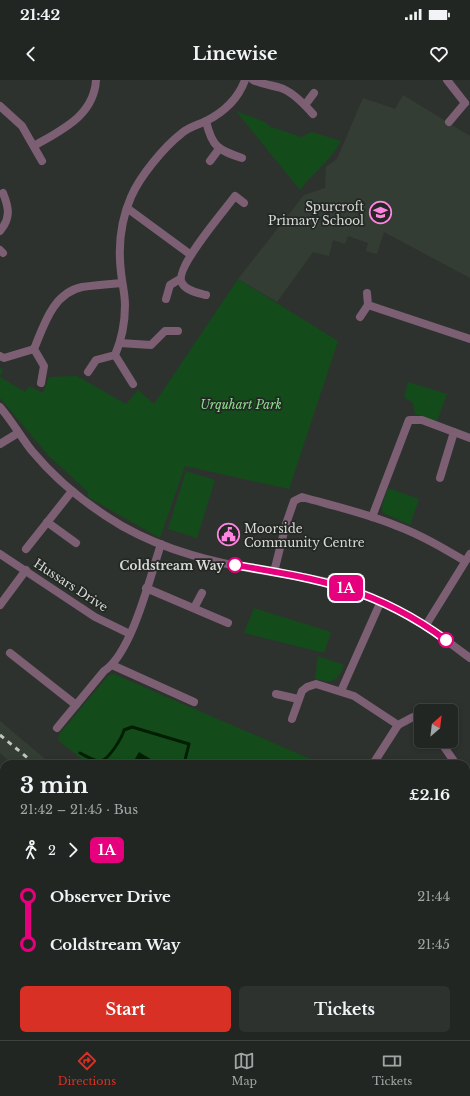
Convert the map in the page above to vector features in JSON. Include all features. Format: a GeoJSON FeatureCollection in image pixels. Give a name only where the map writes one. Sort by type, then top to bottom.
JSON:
{"type":"FeatureCollection","features":[{"type":"Feature","properties":{"kind":"street"},"geometry":{"type":"LineString","coordinates":[[34,146],[80,116],[93,96],[96,80]]}},
{"type":"Feature","properties":{"kind":"street"},"geometry":{"type":"LineString","coordinates":[[115,356],[120,343],[125,305],[120,271],[121,227],[127,208],[138,184],[169,146],[182,133],[220,112],[237,97],[245,80]]}},
{"type":"Feature","properties":{"kind":"street"},"geometry":{"type":"LineString","coordinates":[[253,80],[260,84],[281,88],[305,105],[313,114]]}},
{"type":"Feature","properties":{"kind":"street"},"geometry":{"type":"LineString","coordinates":[[447,80],[467,102],[449,122]]}},
{"type":"Feature","properties":{"kind":"street"},"geometry":{"type":"LineString","coordinates":[[305,105],[314,93]]}},
{"type":"Feature","properties":{"kind":"street"},"geometry":{"type":"LineString","coordinates":[[0,106],[22,126],[42,161]]}},
{"type":"Feature","properties":{"kind":"street"},"geometry":{"type":"LineString","coordinates":[[206,121],[211,140],[219,149],[242,158]]}},
{"type":"Feature","properties":{"kind":"street"},"geometry":{"type":"LineString","coordinates":[[210,161],[219,149]]}},
{"type":"Feature","properties":{"kind":"street"},"geometry":{"type":"LineString","coordinates":[[0,231],[8,216],[9,210],[3,193]]}},
{"type":"Feature","properties":{"kind":"street"},"geometry":{"type":"LineString","coordinates":[[166,299],[170,285],[180,279],[186,261],[235,196],[244,203]]}},
{"type":"Feature","properties":{"kind":"street"},"geometry":{"type":"LineString","coordinates":[[127,208],[191,255]]}},
{"type":"Feature","properties":{"kind":"street"},"geometry":{"type":"LineString","coordinates":[[180,279],[183,285],[188,289],[206,295]]}},
{"type":"Feature","properties":{"kind":"street"},"geometry":{"type":"LineString","coordinates":[[0,356],[4,358],[34,348],[52,309],[62,298],[73,290],[82,287],[122,283]]}},
{"type":"Feature","properties":{"kind":"street"},"geometry":{"type":"LineString","coordinates":[[360,318],[368,305],[367,293]]}},
{"type":"Feature","properties":{"kind":"street"},"geometry":{"type":"LineString","coordinates":[[368,305],[470,339]]}},
{"type":"Feature","properties":{"kind":"street"},"geometry":{"type":"LineString","coordinates":[[120,343],[151,345],[154,344],[165,331],[178,331]]}},
{"type":"Feature","properties":{"kind":"street"},"geometry":{"type":"LineString","coordinates":[[34,348],[44,366],[41,384]]}},
{"type":"Feature","properties":{"kind":"street"},"geometry":{"type":"LineString","coordinates":[[88,372],[96,360],[115,356]]}},
{"type":"Feature","properties":{"kind":"street"},"geometry":{"type":"LineString","coordinates":[[115,356],[133,384]]}},
{"type":"Feature","properties":{"kind":"street"},"geometry":{"type":"LineString","coordinates":[[0,407],[18,433],[46,467],[72,491],[94,508],[122,526],[161,544],[198,558],[324,581],[381,601],[426,624],[470,658]]}},
{"type":"Feature","properties":{"kind":"street"},"geometry":{"type":"LineString","coordinates":[[372,517],[409,420],[422,420],[470,438]]}},
{"type":"Feature","properties":{"kind":"street"},"geometry":{"type":"LineString","coordinates":[[440,478],[454,432]]}},
{"type":"Feature","properties":{"kind":"street"},"geometry":{"type":"LineString","coordinates":[[0,444],[18,433]]}},
{"type":"Feature","properties":{"kind":"street"},"geometry":{"type":"LineString","coordinates":[[26,549],[72,491]]}},
{"type":"Feature","properties":{"kind":"street"},"geometry":{"type":"LineString","coordinates":[[274,572],[286,524],[294,501],[298,498],[302,497],[372,517],[420,536],[467,558],[426,624]]}},
{"type":"Feature","properties":{"kind":"street"},"geometry":{"type":"LineString","coordinates":[[47,522],[76,543]]}},
{"type":"Feature","properties":{"kind":"street"},"geometry":{"type":"LineString","coordinates":[[57,728],[104,671],[112,665],[130,634],[161,544]]}},
{"type":"Feature","properties":{"kind":"street","name":"Hussars Drive"},"geometry":{"type":"LineString","coordinates":[[0,554],[95,617],[130,634]]}},
{"type":"Feature","properties":{"kind":"street"},"geometry":{"type":"LineString","coordinates":[[0,606],[26,570]]}},
{"type":"Feature","properties":{"kind":"street"},"geometry":{"type":"LineString","coordinates":[[146,588],[228,623]]}},
{"type":"Feature","properties":{"kind":"street"},"geometry":{"type":"LineString","coordinates":[[194,608],[202,593]]}},
{"type":"Feature","properties":{"kind":"street"},"geometry":{"type":"LineString","coordinates":[[341,691],[381,601]]}},
{"type":"Feature","properties":{"kind":"street"},"geometry":{"type":"LineString","coordinates":[[10,653],[76,705]]}},
{"type":"Feature","properties":{"kind":"street"},"geometry":{"type":"LineString","coordinates":[[112,665],[194,702]]}},
{"type":"Feature","properties":{"kind":"street"},"geometry":{"type":"LineString","coordinates":[[292,719],[298,699],[304,689],[316,684],[341,691],[368,704],[398,725]]}},
{"type":"Feature","properties":{"kind":"street"},"geometry":{"type":"LineString","coordinates":[[276,694],[298,699]]}},
{"type":"Feature","properties":{"kind":"street"},"geometry":{"type":"LineString","coordinates":[[376,760],[398,725],[414,717]]}},
{"type":"Feature","properties":{"kind":"street"},"geometry":{"type":"LineString","coordinates":[[445,748],[453,760]]}},
{"type":"Feature","properties":{"kind":"shaded area","name":"Spurcroft Primary School"},"geometry":{"type":"Polygon","coordinates":[[[403,95],[470,136],[470,278],[384,232],[377,254],[366,251],[368,243],[348,236],[345,244],[333,240],[329,256],[313,252],[277,302],[238,279],[304,195],[325,188],[326,167],[337,159],[363,98],[395,109],[403,95]]]}},
{"type":"Feature","properties":{"kind":"shaded area"},"geometry":{"type":"Polygon","coordinates":[[[0,721],[46,760],[8,760],[0,753],[0,721]]]}},
{"type":"Feature","properties":{"kind":"shaded area"},"geometry":{"type":"Polygon","coordinates":[[[139,752],[152,760],[134,760],[139,752]]]}},
{"type":"Feature","properties":{"kind":"green space"},"geometry":{"type":"Polygon","coordinates":[[[236,111],[265,122],[269,126],[301,137],[312,132],[341,141],[327,160],[300,190],[236,111]]]}},
{"type":"Feature","properties":{"kind":"green space","name":"Urquhart Park"},"geometry":{"type":"Polygon","coordinates":[[[238,279],[338,341],[289,489],[185,466],[160,538],[88,497],[88,492],[48,455],[0,398],[0,377],[25,392],[29,386],[43,393],[49,377],[77,376],[126,404],[138,390],[154,404],[238,279]]]}},
{"type":"Feature","properties":{"kind":"green space"},"geometry":{"type":"Polygon","coordinates":[[[0,368],[3,370],[0,377],[0,368]]]}},
{"type":"Feature","properties":{"kind":"green space"},"geometry":{"type":"Polygon","coordinates":[[[408,382],[447,394],[437,421],[415,414],[413,403],[404,397],[408,382]]]}},
{"type":"Feature","properties":{"kind":"green space"},"geometry":{"type":"Polygon","coordinates":[[[186,471],[215,480],[197,538],[168,529],[186,471]]]}},
{"type":"Feature","properties":{"kind":"green space"},"geometry":{"type":"Polygon","coordinates":[[[388,488],[419,499],[410,525],[383,513],[382,506],[388,488]]]}},
{"type":"Feature","properties":{"kind":"green space"},"geometry":{"type":"Polygon","coordinates":[[[254,608],[331,632],[324,653],[244,633],[254,608]]]}},
{"type":"Feature","properties":{"kind":"green space"},"geometry":{"type":"Polygon","coordinates":[[[318,656],[344,665],[339,675],[334,680],[326,681],[315,679],[318,656]]]}},
{"type":"Feature","properties":{"kind":"green space"},"geometry":{"type":"Polygon","coordinates":[[[113,674],[313,760],[83,760],[58,740],[60,733],[108,676],[113,674]]]}},
{"type":"Feature","properties":{"kind":"waterway"},"geometry":{"type":"LineString","coordinates":[[102,760],[115,748],[124,730],[132,727],[189,744],[185,760]]}},
{"type":"Feature","properties":{"kind":"waterway"},"geometry":{"type":"LineString","coordinates":[[80,753],[94,760]]}},
{"type":"Feature","properties":{"kind":"railway"},"geometry":{"type":"LineString","coordinates":[[0,735],[30,760]]}},
{"type":"Feature","properties":{"kind":"bus line","name":"1A"},"geometry":{"type":"LineString","coordinates":[[235,565],[308,577],[362,593],[397,608],[426,624],[446,640]]}},
{"type":"Feature","properties":{"kind":"place","name":"Spurcroft Primary School"},"geometry":{"type":"Point","coordinates":[380,213]}},
{"type":"Feature","properties":{"kind":"place","name":"Moorside Community Centre"},"geometry":{"type":"Point","coordinates":[228,535]}},
{"type":"Feature","properties":{"kind":"place","name":"Coldstream Way"},"geometry":{"type":"Point","coordinates":[235,565]}}]}
